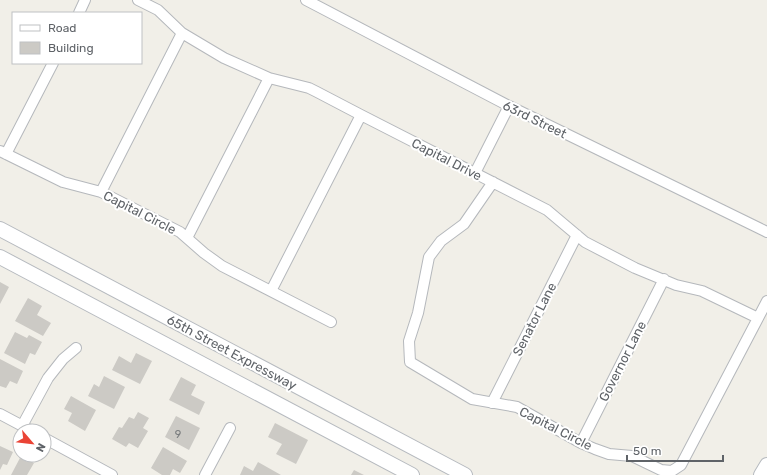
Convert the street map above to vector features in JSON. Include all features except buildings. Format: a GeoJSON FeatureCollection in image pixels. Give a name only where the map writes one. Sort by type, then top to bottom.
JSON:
{"type":"FeatureCollection","features":[{"type":"Feature","properties":{"kind":"main road","name":"65th Street Expressway"},"geometry":{"type":"LineString","coordinates":[[0,229],[465,475]]}},
{"type":"Feature","properties":{"kind":"main road","name":"65th Street Expressway"},"geometry":{"type":"LineString","coordinates":[[0,257],[412,475]]}},
{"type":"Feature","properties":{"kind":"main road"},"geometry":{"type":"LineString","coordinates":[[761,475],[767,465]]}},
{"type":"Feature","properties":{"kind":"street"},"geometry":{"type":"LineString","coordinates":[[80,12],[86,0]]}},
{"type":"Feature","properties":{"kind":"street","name":"Capital Drive"},"geometry":{"type":"LineString","coordinates":[[138,0],[158,10],[182,32],[224,58],[269,78],[309,88],[547,210],[585,242],[635,268],[676,285],[702,291],[758,318]]}},
{"type":"Feature","properties":{"kind":"street","name":"63rd Street"},"geometry":{"type":"LineString","coordinates":[[306,0],[509,106],[767,232]]}},
{"type":"Feature","properties":{"kind":"street"},"geometry":{"type":"LineString","coordinates":[[100,192],[182,32]]}},
{"type":"Feature","properties":{"kind":"street"},"geometry":{"type":"LineString","coordinates":[[3,152],[52,64]]}},
{"type":"Feature","properties":{"kind":"street"},"geometry":{"type":"LineString","coordinates":[[187,238],[269,78]]}},
{"type":"Feature","properties":{"kind":"street"},"geometry":{"type":"LineString","coordinates":[[475,173],[509,106]]}},
{"type":"Feature","properties":{"kind":"street"},"geometry":{"type":"LineString","coordinates":[[271,291],[361,115]]}},
{"type":"Feature","properties":{"kind":"street","name":"Capital Circle"},"geometry":{"type":"LineString","coordinates":[[3,152],[63,182],[100,192],[180,232],[204,253],[222,266],[331,322]]}},
{"type":"Feature","properties":{"kind":"street","name":"Capital Circle"},"geometry":{"type":"LineString","coordinates":[[493,182],[464,224],[441,241],[429,258],[418,313],[409,341],[410,362],[472,399],[517,408],[581,443],[609,454],[632,456],[660,470],[672,471],[681,466],[767,301]]}},
{"type":"Feature","properties":{"kind":"street","name":"Senator Lane"},"geometry":{"type":"LineString","coordinates":[[492,403],[577,235]]}},
{"type":"Feature","properties":{"kind":"street","name":"Governor Lane"},"geometry":{"type":"LineString","coordinates":[[581,443],[664,279]]}},
{"type":"Feature","properties":{"kind":"street"},"geometry":{"type":"LineString","coordinates":[[24,423],[48,378],[63,359],[76,348]]}},
{"type":"Feature","properties":{"kind":"street"},"geometry":{"type":"LineString","coordinates":[[0,414],[16,423]]}},
{"type":"Feature","properties":{"kind":"street"},"geometry":{"type":"LineString","coordinates":[[206,475],[230,428]]}},
{"type":"Feature","properties":{"kind":"street"},"geometry":{"type":"LineString","coordinates":[[52,442],[112,475]]}}]}
